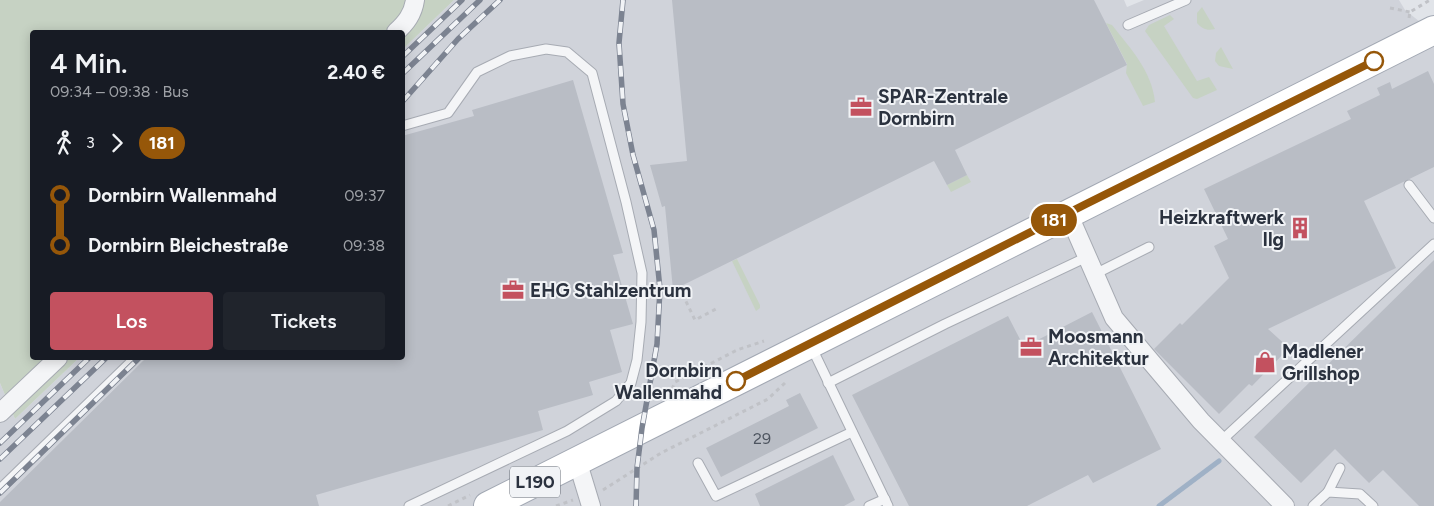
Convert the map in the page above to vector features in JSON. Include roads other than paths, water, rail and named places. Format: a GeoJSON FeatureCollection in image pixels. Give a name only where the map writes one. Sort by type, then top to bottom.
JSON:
{"type":"FeatureCollection","features":[{"type":"Feature","properties":{"kind":"main road","name":"L190"},"geometry":{"type":"LineString","coordinates":[[488,506],[1068,213],[1422,26]]}},
{"type":"Feature","properties":{"kind":"street"},"geometry":{"type":"LineString","coordinates":[[398,30],[405,24],[414,9],[415,0]]}},
{"type":"Feature","properties":{"kind":"street"},"geometry":{"type":"LineString","coordinates":[[1068,213],[1114,318],[1201,421],[1285,506]]}},
{"type":"Feature","properties":{"kind":"street"},"geometry":{"type":"LineString","coordinates":[[0,413],[56,360]]}},
{"type":"Feature","properties":{"kind":"street"},"geometry":{"type":"LineString","coordinates":[[577,460],[591,506]]}},
{"type":"Feature","properties":{"kind":"lane"},"geometry":{"type":"LineString","coordinates":[[1128,25],[1186,0]]}},
{"type":"Feature","properties":{"kind":"lane"},"geometry":{"type":"LineString","coordinates":[[405,125],[448,113],[477,72],[510,56],[546,49],[567,52],[592,74],[626,202],[642,273],[637,360],[631,383],[616,401],[567,431],[408,506]]}},
{"type":"Feature","properties":{"kind":"lane"},"geometry":{"type":"LineString","coordinates":[[1409,185],[1434,218]]}},
{"type":"Feature","properties":{"kind":"lane"},"geometry":{"type":"LineString","coordinates":[[1221,441],[1434,244]]}},
{"type":"Feature","properties":{"kind":"lane"},"geometry":{"type":"LineString","coordinates":[[828,382],[945,324],[1091,266],[1149,246]]}},
{"type":"Feature","properties":{"kind":"lane"},"geometry":{"type":"LineString","coordinates":[[810,344],[886,502],[869,506]]}},
{"type":"Feature","properties":{"kind":"lane"},"geometry":{"type":"LineString","coordinates":[[0,489],[133,360]]}},
{"type":"Feature","properties":{"kind":"lane"},"geometry":{"type":"LineString","coordinates":[[698,463],[716,496],[852,432]]}},
{"type":"Feature","properties":{"kind":"lane"},"geometry":{"type":"LineString","coordinates":[[1312,506],[1328,492],[1340,468]]}},
{"type":"Feature","properties":{"kind":"lane"},"geometry":{"type":"LineString","coordinates":[[1328,492],[1360,494],[1373,506]]}},
{"type":"Feature","properties":{"kind":"waterway"},"geometry":{"type":"LineString","coordinates":[[1159,506],[1219,461]]}},
{"type":"Feature","properties":{"kind":"railway"},"geometry":{"type":"LineString","coordinates":[[405,54],[462,0]]}},
{"type":"Feature","properties":{"kind":"railway"},"geometry":{"type":"LineString","coordinates":[[405,71],[480,0]]}},
{"type":"Feature","properties":{"kind":"railway"},"geometry":{"type":"LineString","coordinates":[[405,99],[458,39],[500,0]]}},
{"type":"Feature","properties":{"kind":"railway"},"geometry":{"type":"LineString","coordinates":[[623,0],[619,43],[623,104],[633,155],[654,230],[660,289],[657,344],[637,468],[636,506]]}},
{"type":"Feature","properties":{"kind":"railway"},"geometry":{"type":"LineString","coordinates":[[0,443],[87,360]]}},
{"type":"Feature","properties":{"kind":"railway"},"geometry":{"type":"LineString","coordinates":[[0,459],[104,360]]}},
{"type":"Feature","properties":{"kind":"railway"},"geometry":{"type":"LineString","coordinates":[[0,493],[137,360]]}},
{"type":"Feature","properties":{"kind":"place","name":"SPAR-Zentrale Dornbirn"},"geometry":{"type":"Point","coordinates":[861,107]}},
{"type":"Feature","properties":{"kind":"place","name":"Heizkraftwerk Ilg"},"geometry":{"type":"Point","coordinates":[1300,228]}},
{"type":"Feature","properties":{"kind":"place","name":"EHG Stahlzentrum"},"geometry":{"type":"Point","coordinates":[513,290]}},
{"type":"Feature","properties":{"kind":"place","name":"Moosmann Architektur"},"geometry":{"type":"Point","coordinates":[1031,347]}},
{"type":"Feature","properties":{"kind":"place","name":"Madlener Grillshop"},"geometry":{"type":"Point","coordinates":[1265,362]}},
{"type":"Feature","properties":{"kind":"place","name":"Dornbirn Wallenmahd"},"geometry":{"type":"Point","coordinates":[736,381]}}]}
